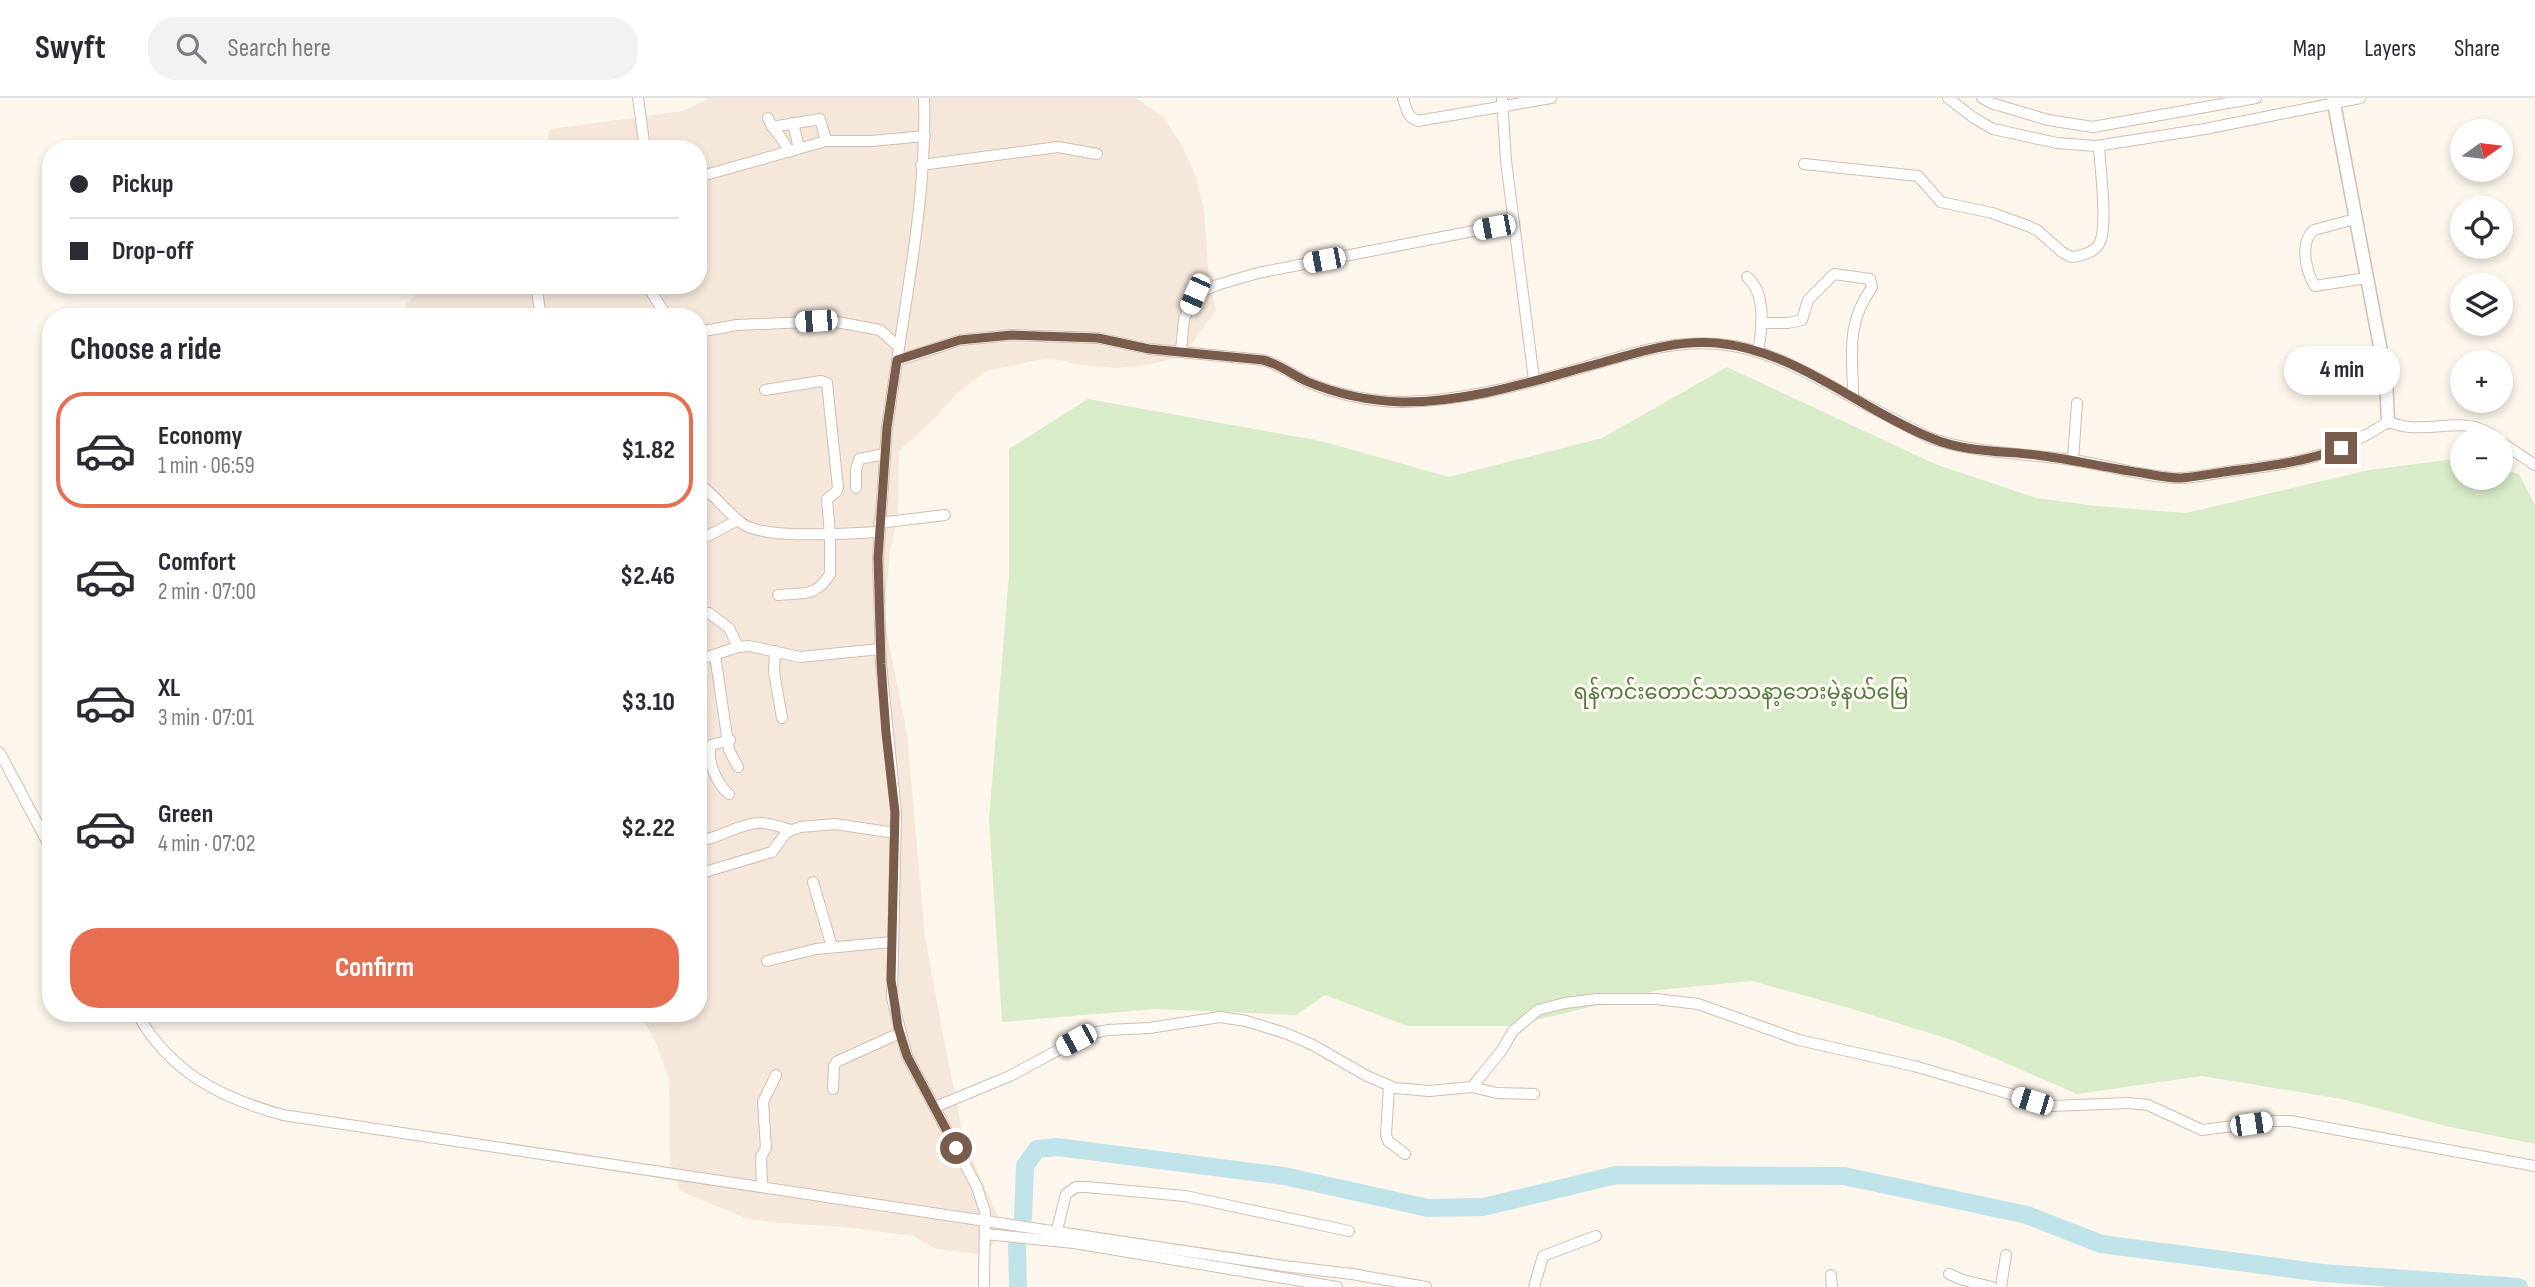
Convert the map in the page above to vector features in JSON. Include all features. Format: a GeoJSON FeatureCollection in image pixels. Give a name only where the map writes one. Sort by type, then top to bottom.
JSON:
{"type":"FeatureCollection","features":[{"type":"Feature","properties":{"kind":"street"},"geometry":{"type":"LineString","coordinates":[[638,98],[644,140]]}},
{"type":"Feature","properties":{"kind":"street"},"geometry":{"type":"LineString","coordinates":[[924,98],[925,136],[918,218],[885,454],[879,528],[880,649],[895,812],[892,998],[907,1056],[977,1187],[986,1227],[984,1287]]}},
{"type":"Feature","properties":{"kind":"street"},"geometry":{"type":"LineString","coordinates":[[1403,98],[1409,115],[1418,121],[1502,102],[1551,98]]}},
{"type":"Feature","properties":{"kind":"street"},"geometry":{"type":"LineString","coordinates":[[1948,98],[1993,129],[2057,144],[2099,146],[2205,129],[2334,101],[2360,98]]}},
{"type":"Feature","properties":{"kind":"street"},"geometry":{"type":"LineString","coordinates":[[1982,98],[2048,120],[2093,127],[2256,98]]}},
{"type":"Feature","properties":{"kind":"street"},"geometry":{"type":"LineString","coordinates":[[2334,101],[2386,378],[2388,422]]}},
{"type":"Feature","properties":{"kind":"street"},"geometry":{"type":"LineString","coordinates":[[1502,102],[1534,380]]}},
{"type":"Feature","properties":{"kind":"street"},"geometry":{"type":"LineString","coordinates":[[794,150],[770,122],[820,119],[826,141]]}},
{"type":"Feature","properties":{"kind":"street"},"geometry":{"type":"LineString","coordinates":[[793,122],[794,150]]}},
{"type":"Feature","properties":{"kind":"street"},"geometry":{"type":"LineString","coordinates":[[707,174],[826,141],[871,141],[925,136]]}},
{"type":"Feature","properties":{"kind":"street"},"geometry":{"type":"LineString","coordinates":[[1804,164],[1918,176],[1941,202],[1992,213],[2028,226],[2071,257],[2094,250],[2100,244],[2103,216],[2099,146]]}},
{"type":"Feature","properties":{"kind":"street"},"geometry":{"type":"LineString","coordinates":[[921,165],[1058,147],[1097,155]]}},
{"type":"Feature","properties":{"kind":"street"},"geometry":{"type":"LineString","coordinates":[[2355,219],[2314,230],[2308,234],[2304,247],[2311,280],[2315,286],[2366,278]]}},
{"type":"Feature","properties":{"kind":"street"},"geometry":{"type":"LineString","coordinates":[[1181,351],[1184,319],[1195,294],[1220,284],[1258,273],[1514,223]]}},
{"type":"Feature","properties":{"kind":"street"},"geometry":{"type":"LineString","coordinates":[[1761,323],[1799,321],[1808,300],[1834,274],[1870,279],[1872,287],[1858,310],[1852,335],[1853,398]]}},
{"type":"Feature","properties":{"kind":"street"},"geometry":{"type":"LineString","coordinates":[[1747,277],[1757,290],[1761,323],[1758,352]]}},
{"type":"Feature","properties":{"kind":"street"},"geometry":{"type":"LineString","coordinates":[[707,330],[737,325],[831,321],[873,328],[886,334],[899,346]]}},
{"type":"Feature","properties":{"kind":"street"},"geometry":{"type":"LineString","coordinates":[[897,360],[960,340],[1012,335],[1098,338],[1149,349],[1263,360],[1276,363],[1306,381],[1333,390],[1359,397],[1402,402],[1457,397],[1663,346],[1716,344],[1758,352],[1823,380],[1930,438],[1947,444],[2073,460],[2180,478],[2318,457],[2363,438],[2388,422],[2409,428],[2465,424],[2473,427]]}},
{"type":"Feature","properties":{"kind":"street"},"geometry":{"type":"LineString","coordinates":[[765,390],[821,381],[827,383],[838,488],[827,499],[830,535],[830,570],[827,579],[806,594],[779,595]]}},
{"type":"Feature","properties":{"kind":"street"},"geometry":{"type":"LineString","coordinates":[[2073,460],[2077,403]]}},
{"type":"Feature","properties":{"kind":"street"},"geometry":{"type":"LineString","coordinates":[[2513,449],[2535,464]]}},
{"type":"Feature","properties":{"kind":"street"},"geometry":{"type":"LineString","coordinates":[[856,488],[859,459],[885,454]]}},
{"type":"Feature","properties":{"kind":"street"},"geometry":{"type":"LineString","coordinates":[[707,490],[738,520],[748,527],[761,530],[830,535],[945,515]]}},
{"type":"Feature","properties":{"kind":"street"},"geometry":{"type":"LineString","coordinates":[[707,536],[738,520]]}},
{"type":"Feature","properties":{"kind":"street"},"geometry":{"type":"LineString","coordinates":[[709,613],[729,628],[738,647]]}},
{"type":"Feature","properties":{"kind":"street"},"geometry":{"type":"LineString","coordinates":[[707,657],[738,647],[755,646],[800,657],[880,649]]}},
{"type":"Feature","properties":{"kind":"street"},"geometry":{"type":"LineString","coordinates":[[775,651],[774,673],[782,718]]}},
{"type":"Feature","properties":{"kind":"street"},"geometry":{"type":"LineString","coordinates":[[715,655],[730,740],[729,750],[738,767]]}},
{"type":"Feature","properties":{"kind":"street"},"geometry":{"type":"LineString","coordinates":[[729,794],[722,789],[713,769],[709,749],[711,745],[730,740]]}},
{"type":"Feature","properties":{"kind":"street"},"geometry":{"type":"LineString","coordinates":[[0,753],[42,832]]}},
{"type":"Feature","properties":{"kind":"street"},"geometry":{"type":"LineString","coordinates":[[707,839],[755,823],[767,823],[791,830],[835,824],[895,833]]}},
{"type":"Feature","properties":{"kind":"street"},"geometry":{"type":"LineString","coordinates":[[707,871],[772,852],[791,830]]}},
{"type":"Feature","properties":{"kind":"street"},"geometry":{"type":"LineString","coordinates":[[813,882],[832,947]]}},
{"type":"Feature","properties":{"kind":"street"},"geometry":{"type":"LineString","coordinates":[[767,961],[832,947],[892,942]]}},
{"type":"Feature","properties":{"kind":"street"},"geometry":{"type":"LineString","coordinates":[[1472,1087],[1502,1050],[1513,1031],[1538,1010],[1597,999],[1671,1000],[1710,1008],[1799,1040],[1914,1066],[2051,1106],[2129,1103],[2148,1105],[2202,1130],[2290,1121],[2535,1166]]}},
{"type":"Feature","properties":{"kind":"street"},"geometry":{"type":"LineString","coordinates":[[935,1107],[1010,1076],[1088,1034],[1220,1017],[1246,1021],[1285,1033],[1389,1086],[1429,1091],[1472,1087],[1497,1093],[1534,1094]]}},
{"type":"Feature","properties":{"kind":"street"},"geometry":{"type":"LineString","coordinates":[[142,1022],[147,1031],[187,1072],[236,1101],[307,1119],[762,1185],[1074,1243],[1338,1287]]}},
{"type":"Feature","properties":{"kind":"street"},"geometry":{"type":"LineString","coordinates":[[833,1088],[836,1062],[900,1033]]}},
{"type":"Feature","properties":{"kind":"street"},"geometry":{"type":"LineString","coordinates":[[762,1185],[761,1157],[765,1148],[762,1102],[776,1075]]}},
{"type":"Feature","properties":{"kind":"street"},"geometry":{"type":"LineString","coordinates":[[1389,1086],[1386,1135],[1388,1141],[1405,1154]]}},
{"type":"Feature","properties":{"kind":"street"},"geometry":{"type":"LineString","coordinates":[[1058,1230],[1066,1194],[1076,1187],[1086,1187],[1185,1196],[1349,1231]]}},
{"type":"Feature","properties":{"kind":"street"},"geometry":{"type":"LineString","coordinates":[[986,1227],[1058,1230],[1426,1287]]}},
{"type":"Feature","properties":{"kind":"street"},"geometry":{"type":"LineString","coordinates":[[1534,1287],[1543,1256],[1596,1236]]}},
{"type":"Feature","properties":{"kind":"street"},"geometry":{"type":"LineString","coordinates":[[2001,1287],[2006,1255]]}},
{"type":"Feature","properties":{"kind":"street"},"geometry":{"type":"LineString","coordinates":[[1949,1274],[1992,1287]]}},
{"type":"Feature","properties":{"kind":"street"},"geometry":{"type":"LineString","coordinates":[[1831,1275],[1832,1287]]}},
{"type":"Feature","properties":{"kind":"shaded area"},"geometry":{"type":"Polygon","coordinates":[[[709,98],[1136,98],[1163,117],[1181,144],[1196,177],[1204,210],[1209,278],[1216,310],[1183,356],[1148,365],[1116,368],[1049,358],[986,371],[957,393],[935,418],[899,451],[898,516],[890,551],[884,619],[907,733],[925,937],[944,1040],[964,1140],[1006,1235],[978,1254],[936,1249],[913,1236],[745,1218],[680,1191],[670,1161],[669,1078],[655,1041],[644,1022],[707,1022],[707,308],[404,308],[416,294],[707,294],[707,140],[548,140],[550,129],[683,111],[709,98]]]}},
{"type":"Feature","properties":{"kind":"green space","name":"ရန်ကင်းတောင်သာသနာ့ဘေးမဲ့နယ်မြေ"},"geometry":{"type":"Polygon","coordinates":[[[1727,367],[1935,464],[2036,498],[2186,513],[2369,470],[2450,460],[2450,490],[2513,490],[2513,473],[2519,474],[2535,505],[2535,1144],[2450,1127],[2342,1099],[2202,1076],[2077,1094],[1955,1041],[1752,981],[1659,990],[1512,1026],[1408,1026],[1325,995],[1296,1015],[1155,1009],[1002,1022],[989,819],[1009,575],[1009,449],[1088,399],[1321,441],[1449,477],[1602,438],[1727,367]]]}},
{"type":"Feature","properties":{"kind":"waterway"},"geometry":{"type":"LineString","coordinates":[[1023,1218],[1025,1166],[1037,1149],[1057,1147],[1284,1176],[1428,1208],[1483,1207],[1616,1175],[1844,1176],[2027,1215],[2101,1244],[2323,1273],[2519,1287]]}},
{"type":"Feature","properties":{"kind":"waterway"},"geometry":{"type":"LineString","coordinates":[[1017,1246],[1018,1287]]}},
{"type":"Feature","properties":{"kind":"route"},"geometry":{"type":"LineString","coordinates":[[956,1148],[907,1056],[892,998],[895,812],[881,664],[878,558],[887,427],[897,360],[941,344],[980,336],[1048,335],[1098,338],[1149,349],[1263,360],[1276,363],[1306,381],[1333,390],[1359,397],[1402,402],[1457,397],[1554,376],[1637,351],[1702,343],[1746,348],[1766,355],[1823,380],[1930,438],[1968,448],[2073,460],[2180,478],[2292,463],[2341,448]]}}]}
